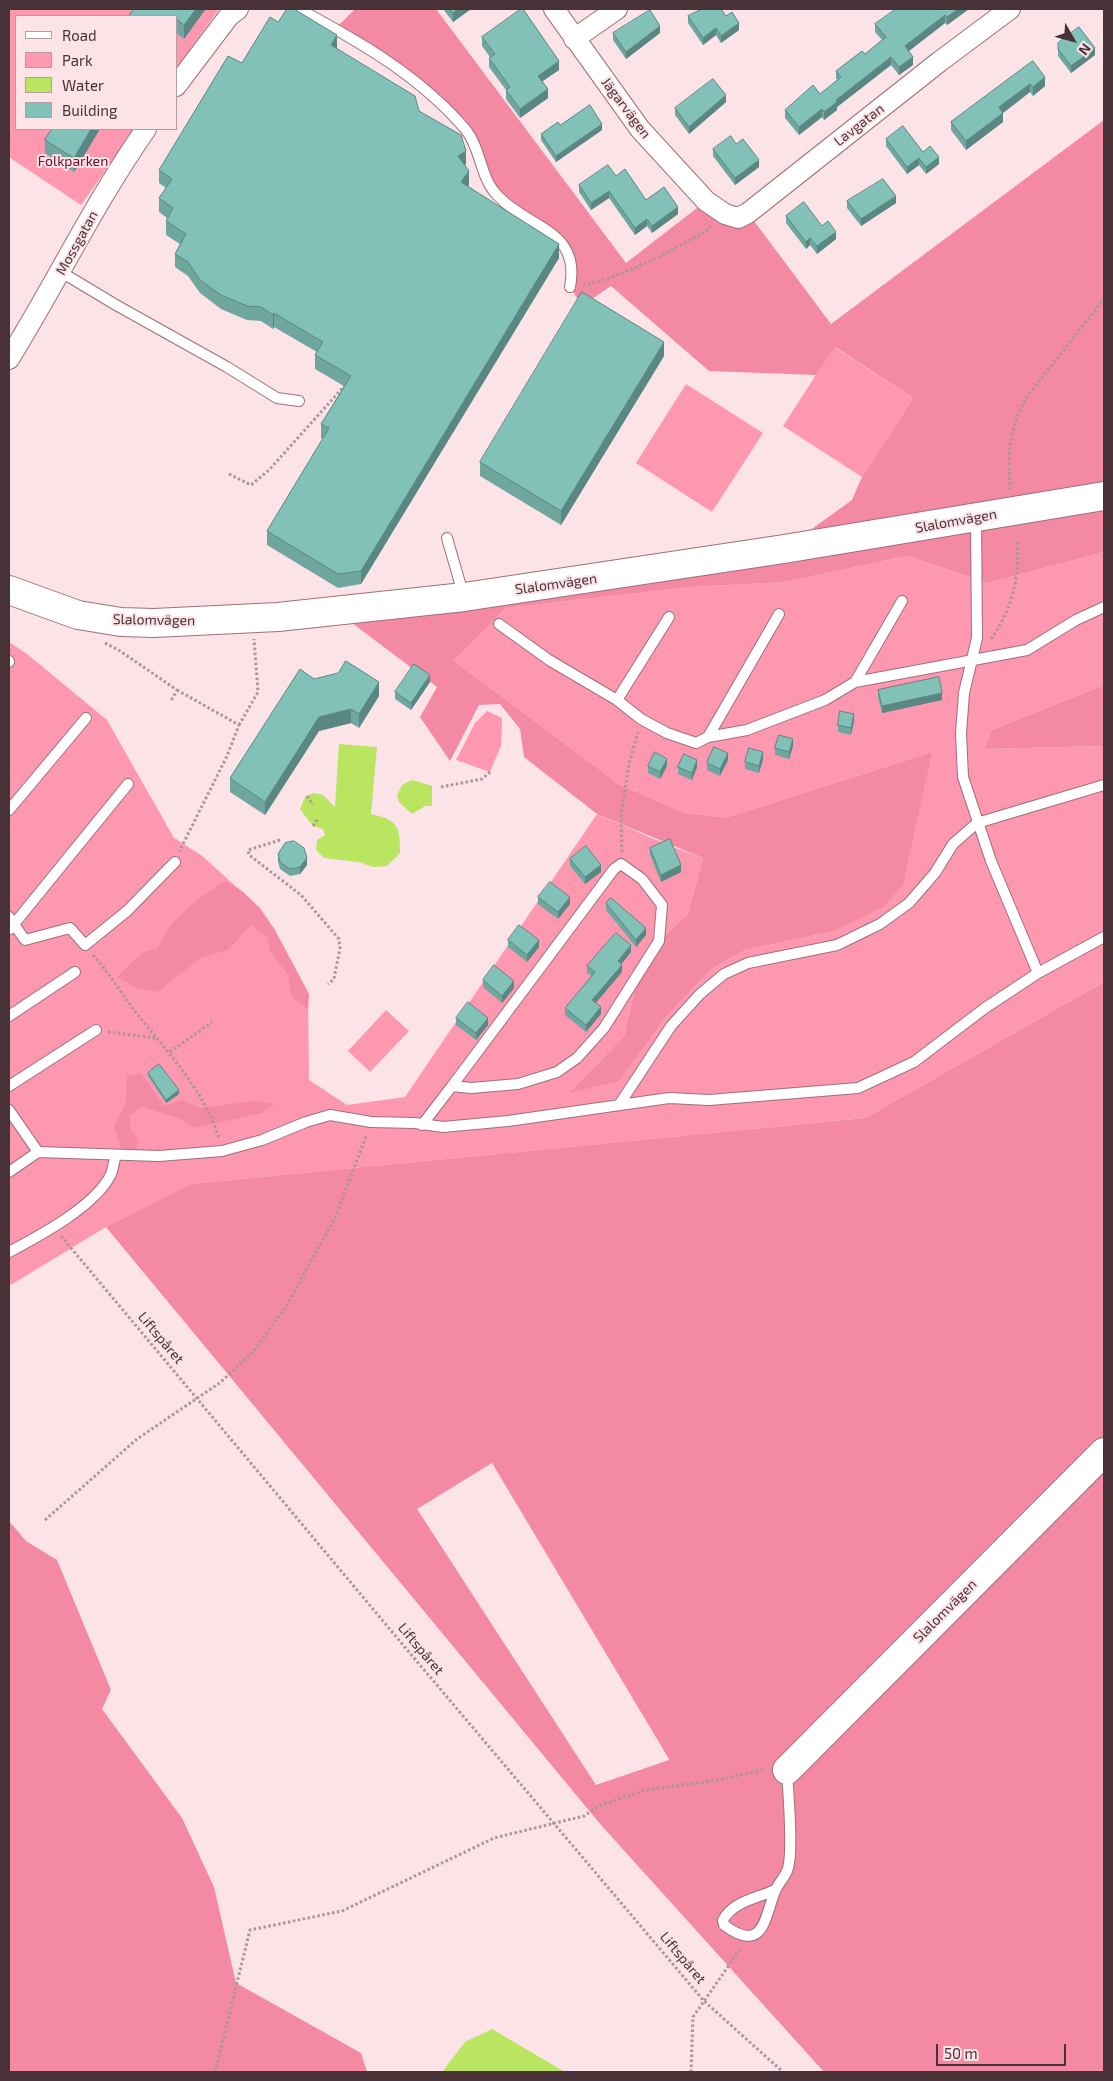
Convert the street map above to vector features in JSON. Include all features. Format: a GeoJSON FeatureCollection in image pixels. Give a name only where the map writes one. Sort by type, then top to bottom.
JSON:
{"type":"FeatureCollection","features":[{"type":"Feature","properties":{"kind":"street"},"geometry":{"type":"LineString","coordinates":[[178,83],[229,16],[238,9]]}},
{"type":"Feature","properties":{"kind":"street","name":"Jägarvägen"},"geometry":{"type":"LineString","coordinates":[[554,9],[640,129],[706,201],[725,214]]}},
{"type":"Feature","properties":{"kind":"street"},"geometry":{"type":"LineString","coordinates":[[574,39],[618,9]]}},
{"type":"Feature","properties":{"kind":"street","name":"Lavgatan"},"geometry":{"type":"LineString","coordinates":[[725,214],[738,218],[748,213],[939,62],[1010,9]]}},
{"type":"Feature","properties":{"kind":"street","name":"Mossgatan"},"geometry":{"type":"LineString","coordinates":[[9,359],[61,272],[118,169],[145,130]]}},
{"type":"Feature","properties":{"kind":"street","name":"Slalomvägen"},"geometry":{"type":"LineString","coordinates":[[9,590],[78,615],[121,622],[154,623],[252,618],[464,597],[1104,496]]}},
{"type":"Feature","properties":{"kind":"street","name":"Slalomvägen"},"geometry":{"type":"LineString","coordinates":[[787,1770],[1104,1452]]}},
{"type":"Feature","properties":{"kind":"lane"},"geometry":{"type":"LineString","coordinates":[[298,9],[396,66],[450,113],[468,132],[487,182],[496,195],[511,208],[565,244],[572,276],[570,287]]}},
{"type":"Feature","properties":{"kind":"lane"},"geometry":{"type":"LineString","coordinates":[[61,272],[227,367],[277,398],[299,401]]}},
{"type":"Feature","properties":{"kind":"lane"},"geometry":{"type":"LineString","coordinates":[[976,517],[977,638],[970,661],[964,693],[961,733],[963,777],[976,823],[1038,972]]}},
{"type":"Feature","properties":{"kind":"lane"},"geometry":{"type":"LineString","coordinates":[[447,538],[464,597]]}},
{"type":"Feature","properties":{"kind":"lane"},"geometry":{"type":"LineString","coordinates":[[855,682],[902,601]]}},
{"type":"Feature","properties":{"kind":"lane"},"geometry":{"type":"LineString","coordinates":[[499,624],[549,660],[617,700],[641,719],[667,733],[696,742],[747,730],[824,700],[855,682],[1027,650],[1076,620],[1104,607]]}},
{"type":"Feature","properties":{"kind":"lane"},"geometry":{"type":"LineString","coordinates":[[708,738],[780,614]]}},
{"type":"Feature","properties":{"kind":"lane"},"geometry":{"type":"LineString","coordinates":[[617,700],[669,617]]}},
{"type":"Feature","properties":{"kind":"lane"},"geometry":{"type":"LineString","coordinates":[[9,810],[86,718]]}},
{"type":"Feature","properties":{"kind":"lane"},"geometry":{"type":"LineString","coordinates":[[128,784],[10,924],[26,940],[70,928],[85,945],[127,911],[174,862]]}},
{"type":"Feature","properties":{"kind":"lane"},"geometry":{"type":"LineString","coordinates":[[619,1105],[671,1026],[700,994],[724,974],[748,964],[837,945],[880,924],[909,902],[935,873],[953,844],[976,823],[1104,785]]}},
{"type":"Feature","properties":{"kind":"lane"},"geometry":{"type":"LineString","coordinates":[[422,1125],[614,869],[621,864],[632,871],[655,894],[662,905],[659,941],[604,1028],[576,1058],[557,1072],[518,1084],[471,1088],[452,1086]]}},
{"type":"Feature","properties":{"kind":"lane"},"geometry":{"type":"LineString","coordinates":[[9,1172],[38,1152],[159,1156],[222,1151],[262,1140],[306,1122],[330,1115],[371,1122],[467,1125],[669,1098],[710,1100],[858,1088],[914,1062],[985,1008],[1038,972],[1104,938]]}},
{"type":"Feature","properties":{"kind":"lane"},"geometry":{"type":"LineString","coordinates":[[9,1016],[75,972]]}},
{"type":"Feature","properties":{"kind":"lane"},"geometry":{"type":"LineString","coordinates":[[9,1086],[96,1030]]}},
{"type":"Feature","properties":{"kind":"lane"},"geometry":{"type":"LineString","coordinates":[[9,1110],[38,1152]]}},
{"type":"Feature","properties":{"kind":"lane"},"geometry":{"type":"LineString","coordinates":[[9,1252],[54,1228],[101,1189],[111,1174],[116,1155]]}},
{"type":"Feature","properties":{"kind":"lane"},"geometry":{"type":"LineString","coordinates":[[776,1890],[741,1903],[726,1914],[722,1920],[724,1926],[734,1933],[749,1938],[758,1934],[768,1918],[776,1890],[788,1871],[790,1845],[787,1770]]}},
{"type":"Feature","properties":{"kind":"path"},"geometry":{"type":"LineString","coordinates":[[570,287],[597,282],[639,264],[704,232],[725,214]]}},
{"type":"Feature","properties":{"kind":"path"},"geometry":{"type":"LineString","coordinates":[[1011,498],[1008,453],[1014,422],[1020,408],[1104,299]]}},
{"type":"Feature","properties":{"kind":"path"},"geometry":{"type":"LineString","coordinates":[[229,474],[252,485],[269,470],[348,382]]}},
{"type":"Feature","properties":{"kind":"path"},"geometry":{"type":"LineString","coordinates":[[1005,617],[1014,590],[1018,563],[1016,540]]}},
{"type":"Feature","properties":{"kind":"path"},"geometry":{"type":"LineString","coordinates":[[174,862],[227,756],[239,725],[258,692],[252,618]]}},
{"type":"Feature","properties":{"kind":"path"},"geometry":{"type":"LineString","coordinates":[[99,640],[120,651],[177,690],[239,725]]}},
{"type":"Feature","properties":{"kind":"path"},"geometry":{"type":"LineString","coordinates":[[170,702],[177,690]]}},
{"type":"Feature","properties":{"kind":"path"},"geometry":{"type":"LineString","coordinates":[[621,864],[622,816],[629,764],[641,719]]}},
{"type":"Feature","properties":{"kind":"path"},"geometry":{"type":"LineString","coordinates":[[441,788],[482,779],[490,772]]}},
{"type":"Feature","properties":{"kind":"path"},"geometry":{"type":"LineString","coordinates":[[307,796],[313,805]]}},
{"type":"Feature","properties":{"kind":"path"},"geometry":{"type":"LineString","coordinates":[[313,826],[318,818]]}},
{"type":"Feature","properties":{"kind":"path"},"geometry":{"type":"LineString","coordinates":[[280,840],[248,850],[249,855],[301,894],[339,939],[340,948],[334,979],[328,984]]}},
{"type":"Feature","properties":{"kind":"path"},"geometry":{"type":"LineString","coordinates":[[85,945],[156,1038],[170,1052],[205,1102],[213,1120],[222,1151]]}},
{"type":"Feature","properties":{"kind":"path"},"geometry":{"type":"LineString","coordinates":[[170,1052],[212,1022]]}},
{"type":"Feature","properties":{"kind":"path"},"geometry":{"type":"LineString","coordinates":[[96,1030],[156,1038]]}},
{"type":"Feature","properties":{"kind":"path"},"geometry":{"type":"LineString","coordinates":[[45,1520],[137,1439],[221,1382],[253,1352],[286,1308],[335,1218],[371,1122]]}},
{"type":"Feature","properties":{"kind":"path","name":"Liftspåret"},"geometry":{"type":"LineString","coordinates":[[54,1228],[704,2001],[783,2072]]}},
{"type":"Feature","properties":{"kind":"path"},"geometry":{"type":"LineString","coordinates":[[215,2072],[250,1930],[342,1911],[494,1838],[584,1816],[601,1805],[646,1790],[718,1780],[760,1769],[787,1770]]}},
{"type":"Feature","properties":{"kind":"path"},"geometry":{"type":"LineString","coordinates":[[691,2072],[693,2017],[749,1938]]}},
{"type":"Feature","properties":{"kind":"green space","name":"Folkparken"},"geometry":{"type":"Polygon","coordinates":[[[9,9],[219,9],[178,66],[178,15],[15,15],[15,130],[134,130],[81,205],[9,157],[9,9]]]}},
{"type":"Feature","properties":{"kind":"green space"},"geometry":{"type":"Polygon","coordinates":[[[834,347],[913,398],[862,477],[783,426],[834,347]]]}},
{"type":"Feature","properties":{"kind":"green space"},"geometry":{"type":"Polygon","coordinates":[[[686,384],[763,433],[712,512],[636,463],[686,384]]]}},
{"type":"Feature","properties":{"kind":"green space"},"geometry":{"type":"Polygon","coordinates":[[[1104,552],[1104,685],[992,730],[984,749],[1104,746],[1104,982],[865,1118],[192,1184],[106,1227],[9,1286],[9,642],[27,654],[107,720],[174,838],[201,855],[241,891],[308,998],[309,1080],[347,1105],[405,1097],[597,814],[670,846],[703,858],[688,914],[643,956],[624,1036],[570,1092],[663,1020],[712,969],[745,950],[834,931],[932,752],[725,818],[685,813],[619,784],[454,661],[504,608],[691,587],[784,582],[908,556],[988,583],[1104,552]]]}},
{"type":"Feature","properties":{"kind":"green space"},"geometry":{"type":"Polygon","coordinates":[[[487,711],[502,718],[501,746],[490,772],[456,760],[475,723],[487,711]]]}},
{"type":"Feature","properties":{"kind":"green space"},"geometry":{"type":"Polygon","coordinates":[[[386,1010],[409,1031],[370,1072],[348,1051],[386,1010]]]}},
{"type":"Feature","properties":{"kind":"shaded area"},"geometry":{"type":"Polygon","coordinates":[[[355,9],[436,9],[626,263],[706,201],[748,213],[831,324],[1104,120],[1104,552],[988,583],[908,556],[784,582],[691,587],[505,608],[454,661],[619,784],[685,813],[725,818],[932,752],[903,885],[883,907],[834,931],[745,950],[712,969],[663,1020],[619,1081],[569,1093],[624,1036],[643,956],[688,914],[703,858],[597,814],[524,757],[520,729],[500,704],[479,705],[450,761],[420,717],[437,687],[336,611],[784,549],[852,500],[862,477],[913,398],[835,347],[816,375],[709,371],[611,286],[582,306],[570,287],[568,249],[503,202],[472,142],[428,92],[335,29],[355,9]]]}},
{"type":"Feature","properties":{"kind":"shaded area"},"geometry":{"type":"Polygon","coordinates":[[[1104,685],[1104,746],[984,749],[992,730],[1104,685]]]}},
{"type":"Feature","properties":{"kind":"shaded area"},"geometry":{"type":"Polygon","coordinates":[[[225,881],[242,891],[260,908],[275,930],[309,994],[308,1009],[292,997],[288,975],[270,951],[267,937],[251,925],[228,950],[200,958],[158,992],[136,988],[117,977],[142,953],[158,948],[163,937],[177,918],[205,894],[225,881]]]}},
{"type":"Feature","properties":{"kind":"shaded area"},"geometry":{"type":"Polygon","coordinates":[[[1104,982],[1104,2072],[824,2072],[601,1825],[106,1227],[191,1184],[865,1118],[1104,982]],[[492,1463],[417,1509],[596,1785],[669,1759],[492,1463]]]}},
{"type":"Feature","properties":{"kind":"shaded area"},"geometry":{"type":"Polygon","coordinates":[[[141,1073],[164,1106],[181,1100],[200,1108],[255,1101],[275,1104],[262,1113],[194,1128],[181,1119],[142,1107],[129,1116],[131,1130],[139,1140],[135,1153],[122,1152],[114,1126],[126,1102],[127,1076],[141,1073]]]}},
{"type":"Feature","properties":{"kind":"shaded area"},"geometry":{"type":"Polygon","coordinates":[[[9,1521],[26,1541],[57,1560],[111,1690],[102,1709],[182,1818],[214,1887],[236,1983],[361,2053],[367,2072],[9,2072],[9,1521]]]}},
{"type":"Feature","properties":{"kind":"water"},"geometry":{"type":"Polygon","coordinates":[[[339,744],[377,747],[371,814],[392,822],[398,830],[399,836],[400,853],[387,866],[373,867],[359,862],[324,858],[316,850],[317,840],[325,835],[323,829],[313,826],[300,809],[305,797],[313,793],[323,795],[335,807],[339,744]]]}},
{"type":"Feature","properties":{"kind":"water"},"geometry":{"type":"Polygon","coordinates":[[[412,780],[432,786],[432,806],[425,806],[412,814],[399,802],[397,795],[402,785],[412,780]]]}},
{"type":"Feature","properties":{"kind":"water"},"geometry":{"type":"Polygon","coordinates":[[[492,2029],[565,2072],[442,2072],[465,2042],[492,2029]]]}},
{"type":"Feature","properties":{"kind":"building"},"geometry":{"type":"Polygon","coordinates":[[[134,9],[196,9],[184,25],[178,20],[178,15],[130,15],[134,9]]]}},
{"type":"Feature","properties":{"kind":"building"},"geometry":{"type":"Polygon","coordinates":[[[287,9],[294,9],[337,35],[331,45],[415,96],[419,111],[461,135],[466,151],[458,156],[469,171],[461,182],[559,244],[361,571],[338,574],[267,531],[329,428],[321,424],[351,376],[315,355],[323,342],[261,307],[247,306],[221,295],[200,280],[188,262],[175,254],[186,234],[166,221],[173,208],[159,198],[172,179],[159,170],[228,56],[242,63],[270,17],[278,22],[287,9]]]}},
{"type":"Feature","properties":{"kind":"building"},"geometry":{"type":"Polygon","coordinates":[[[450,9],[458,9],[453,13],[450,9]]]}},
{"type":"Feature","properties":{"kind":"building"},"geometry":{"type":"Polygon","coordinates":[[[523,9],[559,61],[538,76],[548,89],[520,109],[506,90],[510,87],[489,58],[495,54],[482,37],[523,9]]]}},
{"type":"Feature","properties":{"kind":"building"},"geometry":{"type":"Polygon","coordinates":[[[702,9],[721,9],[726,16],[732,12],[739,23],[721,36],[716,28],[703,38],[688,16],[702,9]]]}},
{"type":"Feature","properties":{"kind":"building"},"geometry":{"type":"Polygon","coordinates":[[[896,9],[958,9],[947,17],[945,15],[905,46],[913,57],[899,67],[891,57],[836,100],[837,102],[824,112],[822,109],[799,127],[785,110],[813,85],[820,94],[841,77],[836,71],[862,51],[865,54],[886,37],[875,24],[896,9]]]}},
{"type":"Feature","properties":{"kind":"building"},"geometry":{"type":"Polygon","coordinates":[[[650,10],[660,26],[626,52],[613,33],[650,10]]]}},
{"type":"Feature","properties":{"kind":"building"},"geometry":{"type":"Polygon","coordinates":[[[1079,27],[1095,48],[1071,66],[1058,49],[1058,43],[1079,27]]]}},
{"type":"Feature","properties":{"kind":"building"},"geometry":{"type":"Polygon","coordinates":[[[1033,61],[1045,77],[1033,87],[1030,84],[999,107],[1003,113],[966,141],[951,122],[1033,61]]]}},
{"type":"Feature","properties":{"kind":"building"},"geometry":{"type":"Polygon","coordinates":[[[713,79],[726,95],[689,127],[675,108],[713,79]]]}},
{"type":"Feature","properties":{"kind":"building"},"geometry":{"type":"Polygon","coordinates":[[[590,105],[602,124],[556,156],[541,134],[558,122],[560,125],[590,105]]]}},
{"type":"Feature","properties":{"kind":"building"},"geometry":{"type":"Polygon","coordinates":[[[903,126],[923,152],[930,146],[939,157],[926,167],[919,158],[907,167],[886,139],[903,126]]]}},
{"type":"Feature","properties":{"kind":"building"},"geometry":{"type":"Polygon","coordinates":[[[51,130],[90,130],[74,158],[45,140],[51,130]]]}},
{"type":"Feature","properties":{"kind":"building"},"geometry":{"type":"Polygon","coordinates":[[[731,136],[736,144],[743,139],[759,160],[735,178],[713,149],[731,136]]]}},
{"type":"Feature","properties":{"kind":"building"},"geometry":{"type":"Polygon","coordinates":[[[608,165],[616,176],[625,169],[646,200],[664,187],[678,207],[652,226],[647,219],[635,228],[609,191],[591,203],[579,185],[608,165]]]}},
{"type":"Feature","properties":{"kind":"building"},"geometry":{"type":"Polygon","coordinates":[[[883,179],[896,196],[861,219],[847,201],[883,179]]]}},
{"type":"Feature","properties":{"kind":"building"},"geometry":{"type":"Polygon","coordinates":[[[804,202],[822,226],[828,221],[836,232],[817,246],[810,238],[806,242],[786,216],[804,202]]]}},
{"type":"Feature","properties":{"kind":"building"},"geometry":{"type":"Polygon","coordinates":[[[582,292],[664,342],[561,511],[480,462],[582,292]]]}},
{"type":"Feature","properties":{"kind":"building"},"geometry":{"type":"Polygon","coordinates":[[[346,661],[379,682],[359,714],[351,709],[319,717],[265,802],[230,778],[300,669],[314,679],[338,673],[346,661]]]}},
{"type":"Feature","properties":{"kind":"building"},"geometry":{"type":"Polygon","coordinates":[[[414,664],[430,675],[411,703],[395,692],[414,664]]]}},
{"type":"Feature","properties":{"kind":"building"},"geometry":{"type":"Polygon","coordinates":[[[939,677],[942,693],[882,706],[878,690],[939,677]]]}},
{"type":"Feature","properties":{"kind":"building"},"geometry":{"type":"Polygon","coordinates":[[[840,711],[854,714],[851,728],[838,725],[840,711]]]}},
{"type":"Feature","properties":{"kind":"building"},"geometry":{"type":"Polygon","coordinates":[[[779,735],[793,739],[789,752],[775,748],[779,735]]]}},
{"type":"Feature","properties":{"kind":"building"},"geometry":{"type":"Polygon","coordinates":[[[714,747],[728,753],[720,769],[707,763],[714,747]]]}},
{"type":"Feature","properties":{"kind":"building"},"geometry":{"type":"Polygon","coordinates":[[[749,748],[763,752],[759,766],[745,762],[749,748]]]}},
{"type":"Feature","properties":{"kind":"building"},"geometry":{"type":"Polygon","coordinates":[[[655,752],[667,759],[660,772],[648,766],[655,752]]]}},
{"type":"Feature","properties":{"kind":"building"},"geometry":{"type":"Polygon","coordinates":[[[684,754],[697,760],[692,773],[678,767],[684,754]]]}},
{"type":"Feature","properties":{"kind":"building"},"geometry":{"type":"Polygon","coordinates":[[[670,839],[681,865],[661,875],[650,848],[670,839]]]}},
{"type":"Feature","properties":{"kind":"building"},"geometry":{"type":"Polygon","coordinates":[[[294,841],[304,848],[307,858],[300,867],[290,869],[280,862],[278,854],[285,843],[294,841]]]}},
{"type":"Feature","properties":{"kind":"building"},"geometry":{"type":"Polygon","coordinates":[[[586,846],[601,865],[585,877],[570,859],[586,846]]]}},
{"type":"Feature","properties":{"kind":"building"},"geometry":{"type":"Polygon","coordinates":[[[550,882],[570,897],[558,912],[538,897],[550,882]]]}},
{"type":"Feature","properties":{"kind":"building"},"geometry":{"type":"Polygon","coordinates":[[[611,898],[646,928],[636,940],[606,903],[611,898]]]}},
{"type":"Feature","properties":{"kind":"building"},"geometry":{"type":"Polygon","coordinates":[[[519,925],[539,940],[527,955],[508,940],[519,925]]]}},
{"type":"Feature","properties":{"kind":"building"},"geometry":{"type":"Polygon","coordinates":[[[616,933],[631,945],[618,961],[622,965],[592,1000],[601,1007],[586,1025],[565,1008],[595,972],[587,966],[616,933]]]}},
{"type":"Feature","properties":{"kind":"building"},"geometry":{"type":"Polygon","coordinates":[[[494,965],[514,981],[502,996],[483,980],[494,965]]]}},
{"type":"Feature","properties":{"kind":"building"},"geometry":{"type":"Polygon","coordinates":[[[468,1002],[488,1018],[476,1033],[456,1018],[468,1002]]]}},
{"type":"Feature","properties":{"kind":"building"},"geometry":{"type":"Polygon","coordinates":[[[159,1064],[179,1090],[166,1100],[148,1073],[159,1064]]]}}]}
